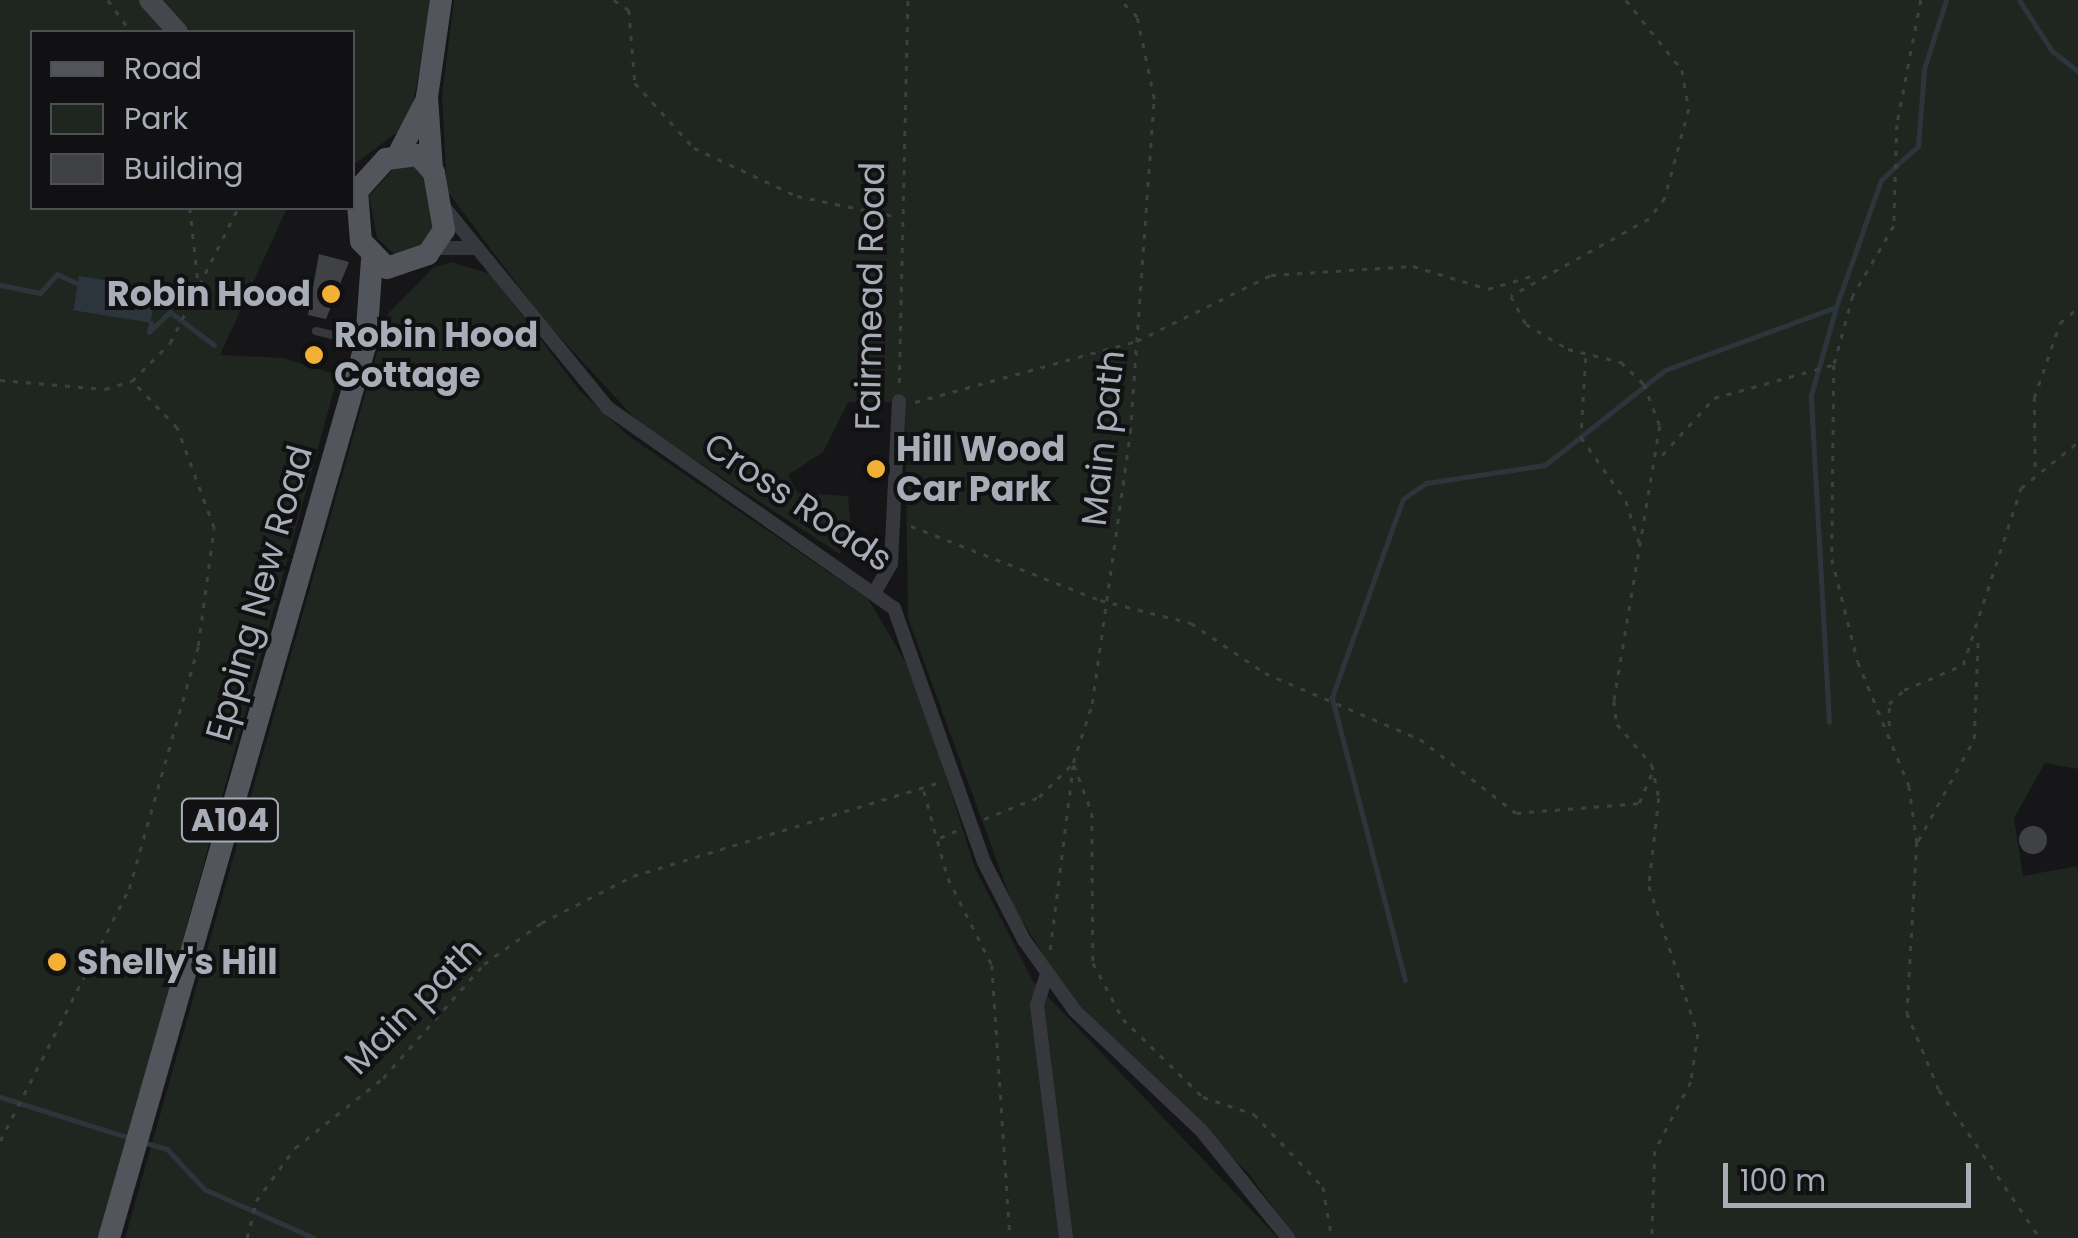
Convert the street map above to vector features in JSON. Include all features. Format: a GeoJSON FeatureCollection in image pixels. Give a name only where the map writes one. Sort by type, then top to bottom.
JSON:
{"type":"FeatureCollection","features":[{"type":"Feature","properties":{"kind":"main road","name":"A104"},"geometry":{"type":"LineString","coordinates":[[411,265],[434,248],[443,206],[432,169],[428,98],[441,0]]}},
{"type":"Feature","properties":{"kind":"main road","name":"A104"},"geometry":{"type":"LineString","coordinates":[[355,189],[398,155],[428,98]]}},
{"type":"Feature","properties":{"kind":"main road"},"geometry":{"type":"LineString","coordinates":[[398,155],[418,155],[432,169]]}},
{"type":"Feature","properties":{"kind":"main road","name":"A104"},"geometry":{"type":"LineString","coordinates":[[355,194],[372,260]]}},
{"type":"Feature","properties":{"kind":"main road"},"geometry":{"type":"LineString","coordinates":[[372,260],[411,265]]}},
{"type":"Feature","properties":{"kind":"main road","name":"Epping New Road"},"geometry":{"type":"LineString","coordinates":[[109,1238],[366,344],[373,314],[372,260]]}},
{"type":"Feature","properties":{"kind":"main road","name":"Epping New Road"},"geometry":{"type":"LineString","coordinates":[[373,314],[411,265]]}},
{"type":"Feature","properties":{"kind":"street"},"geometry":{"type":"LineString","coordinates":[[149,0],[176,30]]}},
{"type":"Feature","properties":{"kind":"street","name":"Cross Roads"},"geometry":{"type":"LineString","coordinates":[[443,206],[608,408],[876,588],[902,622],[970,825],[1006,909],[1047,974],[1255,1188],[1288,1238]]}},
{"type":"Feature","properties":{"kind":"street"},"geometry":{"type":"LineString","coordinates":[[434,248],[476,248]]}},
{"type":"Feature","properties":{"kind":"street","name":"Fairmead Road"},"geometry":{"type":"LineString","coordinates":[[876,588],[891,564],[899,409]]}},
{"type":"Feature","properties":{"kind":"street"},"geometry":{"type":"LineString","coordinates":[[1047,974],[1037,1005],[1066,1238]]}},
{"type":"Feature","properties":{"kind":"lane"},"geometry":{"type":"LineString","coordinates":[[316,332],[366,344]]}},
{"type":"Feature","properties":{"kind":"path"},"geometry":{"type":"LineString","coordinates":[[108,0],[130,30]]}},
{"type":"Feature","properties":{"kind":"path"},"geometry":{"type":"LineString","coordinates":[[614,0],[629,10],[636,84],[694,148],[797,196],[900,218]]}},
{"type":"Feature","properties":{"kind":"path","name":"Fairmead Road"},"geometry":{"type":"LineString","coordinates":[[899,409],[900,218],[908,0]]}},
{"type":"Feature","properties":{"kind":"path","name":"Main path"},"geometry":{"type":"LineString","coordinates":[[1047,974],[1074,763],[1092,704],[1100,600],[1116,554],[1138,342],[1154,99],[1137,17],[1120,0]]}},
{"type":"Feature","properties":{"kind":"path"},"geometry":{"type":"LineString","coordinates":[[1626,0],[1682,70],[1681,156],[1649,219],[1522,283],[1513,310],[1586,356],[1621,362],[1644,384],[1660,426],[1658,460],[1614,702],[1618,724],[1652,765],[1659,798],[1650,886],[1698,1034],[1691,1082],[1655,1151],[1652,1238]]}},
{"type":"Feature","properties":{"kind":"path"},"geometry":{"type":"LineString","coordinates":[[1921,0],[1897,125],[1894,226],[1852,296],[1834,364],[1832,559],[1858,662],[1889,727],[1917,842],[1907,1013],[1939,1090],[2040,1238]]}},
{"type":"Feature","properties":{"kind":"path"},"geometry":{"type":"LineString","coordinates":[[190,210],[198,284]]}},
{"type":"Feature","properties":{"kind":"path"},"geometry":{"type":"LineString","coordinates":[[0,380],[106,389],[132,381],[170,344],[237,210]]}},
{"type":"Feature","properties":{"kind":"path"},"geometry":{"type":"LineString","coordinates":[[899,409],[927,392],[1138,342],[1271,275],[1413,266],[1488,289],[1557,268]]}},
{"type":"Feature","properties":{"kind":"path"},"geometry":{"type":"LineString","coordinates":[[1917,842],[1974,740],[1978,635],[1998,546],[2035,469],[2034,398],[2060,323],[2078,308]]}},
{"type":"Feature","properties":{"kind":"path"},"geometry":{"type":"LineString","coordinates":[[1586,356],[1581,437],[1626,501],[1640,544]]}},
{"type":"Feature","properties":{"kind":"path"},"geometry":{"type":"LineString","coordinates":[[1658,460],[1714,398],[1834,364]]}},
{"type":"Feature","properties":{"kind":"path"},"geometry":{"type":"LineString","coordinates":[[0,1142],[63,1034],[129,889],[198,646],[214,528],[177,428],[132,381]]}},
{"type":"Feature","properties":{"kind":"path"},"geometry":{"type":"LineString","coordinates":[[2035,469],[2078,442]]}},
{"type":"Feature","properties":{"kind":"path"},"geometry":{"type":"LineString","coordinates":[[896,520],[1100,600],[1190,623],[1265,673],[1381,719],[1516,813],[1639,803],[1652,765]]}},
{"type":"Feature","properties":{"kind":"path"},"geometry":{"type":"LineString","coordinates":[[1889,727],[1889,704],[1963,664],[1978,635]]}},
{"type":"Feature","properties":{"kind":"path"},"geometry":{"type":"LineString","coordinates":[[970,825],[1039,796],[1074,763],[1092,813],[1093,963],[1123,1019],[1204,1097],[1254,1114],[1322,1188],[1332,1238]]}},
{"type":"Feature","properties":{"kind":"path","name":"Main path"},"geometry":{"type":"LineString","coordinates":[[247,1238],[256,1201],[295,1148],[383,1078],[484,964],[542,923],[632,876],[954,776]]}},
{"type":"Feature","properties":{"kind":"path"},"geometry":{"type":"LineString","coordinates":[[924,788],[948,878],[992,965],[1010,1238]]}},
{"type":"Feature","properties":{"kind":"green space"},"geometry":{"type":"Polygon","coordinates":[[[0,0],[142,0],[166,30],[30,30],[30,210],[286,210],[220,355],[283,358],[338,375],[101,1238],[0,1238],[0,0]],[[79,277],[74,311],[151,322],[79,277]]]}},
{"type":"Feature","properties":{"kind":"green space"},"geometry":{"type":"Polygon","coordinates":[[[160,0],[431,0],[410,123],[355,164],[355,30],[184,30],[160,0]]]}},
{"type":"Feature","properties":{"kind":"green space"},"geometry":{"type":"Polygon","coordinates":[[[454,0],[2078,0],[2078,769],[2045,763],[2014,818],[2023,876],[2078,866],[2078,1238],[1295,1238],[1249,1174],[1073,1001],[1014,908],[908,618],[905,402],[848,402],[823,452],[788,475],[798,493],[848,496],[851,531],[840,554],[641,425],[544,320],[447,191],[442,95],[454,0]]]}},
{"type":"Feature","properties":{"kind":"green space"},"geometry":{"type":"Polygon","coordinates":[[[401,160],[421,171],[437,217],[428,243],[396,256],[377,238],[369,196],[401,160]]]}},
{"type":"Feature","properties":{"kind":"green space"},"geometry":{"type":"Polygon","coordinates":[[[451,262],[491,274],[579,390],[630,437],[868,599],[915,678],[975,868],[1033,981],[1278,1238],[125,1238],[388,314],[433,268],[451,262]]]}},
{"type":"Feature","properties":{"kind":"shaded area"},"geometry":{"type":"Polygon","coordinates":[[[79,276],[156,288],[151,323],[74,311],[79,276]]]}},
{"type":"Feature","properties":{"kind":"building"},"geometry":{"type":"Polygon","coordinates":[[[319,254],[349,262],[326,319],[308,315],[319,254]]]}},
{"type":"Feature","properties":{"kind":"building"},"geometry":{"type":"Polygon","coordinates":[[[2033,826],[2043,830],[2047,840],[2043,850],[2033,854],[2023,850],[2019,840],[2023,830],[2033,826]]]}},
{"type":"Feature","properties":{"kind":"waterway"},"geometry":{"type":"LineString","coordinates":[[1901,161],[1918,146],[1924,69],[1946,0]]}},
{"type":"Feature","properties":{"kind":"waterway"},"geometry":{"type":"LineString","coordinates":[[2019,0],[2052,51],[2078,71]]}},
{"type":"Feature","properties":{"kind":"waterway"},"geometry":{"type":"LineString","coordinates":[[1405,980],[1332,697],[1403,499],[1426,483],[1545,465],[1665,370],[1836,307],[1881,180],[1898,164]]}},
{"type":"Feature","properties":{"kind":"waterway"},"geometry":{"type":"LineString","coordinates":[[0,285],[40,293],[57,274],[78,284]]}},
{"type":"Feature","properties":{"kind":"waterway"},"geometry":{"type":"LineString","coordinates":[[1829,722],[1811,395],[1836,307]]}},
{"type":"Feature","properties":{"kind":"waterway"},"geometry":{"type":"LineString","coordinates":[[151,323],[149,332],[170,312],[214,345]]}},
{"type":"Feature","properties":{"kind":"waterway"},"geometry":{"type":"LineString","coordinates":[[0,1097],[130,1138]]}},
{"type":"Feature","properties":{"kind":"waterway"},"geometry":{"type":"LineString","coordinates":[[146,1143],[167,1149],[204,1189],[314,1238]]}},
{"type":"Feature","properties":{"kind":"place","name":"Robin Hood"},"geometry":{"type":"Point","coordinates":[331,294]}},
{"type":"Feature","properties":{"kind":"place","name":"Robin Hood Cottage"},"geometry":{"type":"Point","coordinates":[314,355]}},
{"type":"Feature","properties":{"kind":"place","name":"Hill Wood Car Park"},"geometry":{"type":"Point","coordinates":[876,469]}},
{"type":"Feature","properties":{"kind":"place","name":"Shelly's Hill"},"geometry":{"type":"Point","coordinates":[57,962]}}]}
